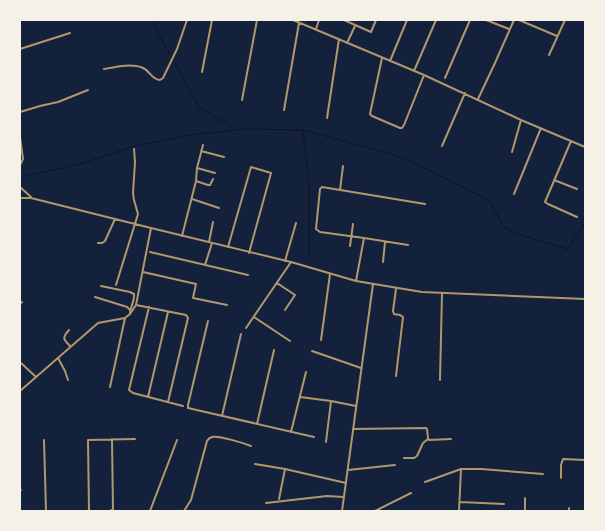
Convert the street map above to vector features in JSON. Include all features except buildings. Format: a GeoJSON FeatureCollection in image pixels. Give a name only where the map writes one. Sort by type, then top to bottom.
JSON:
{"type":"FeatureCollection","features":[{"type":"Feature","properties":{"kind":"street"},"geometry":{"type":"LineString","coordinates":[[104,69],[136,66],[146,70],[155,80],[160,80],[163,78],[177,50],[187,20]]}},
{"type":"Feature","properties":{"kind":"street"},"geometry":{"type":"LineString","coordinates":[[202,72],[212,20]]}},
{"type":"Feature","properties":{"kind":"street"},"geometry":{"type":"LineString","coordinates":[[242,100],[257,20]]}},
{"type":"Feature","properties":{"kind":"street"},"geometry":{"type":"LineString","coordinates":[[293,20],[424,75],[521,120],[585,146]]}},
{"type":"Feature","properties":{"kind":"street"},"geometry":{"type":"LineString","coordinates":[[316,30],[319,20]]}},
{"type":"Feature","properties":{"kind":"street"},"geometry":{"type":"LineString","coordinates":[[344,20],[371,32],[376,20]]}},
{"type":"Feature","properties":{"kind":"street"},"geometry":{"type":"LineString","coordinates":[[390,61],[407,20]]}},
{"type":"Feature","properties":{"kind":"street"},"geometry":{"type":"LineString","coordinates":[[414,71],[436,20]]}},
{"type":"Feature","properties":{"kind":"street"},"geometry":{"type":"LineString","coordinates":[[445,78],[470,20]]}},
{"type":"Feature","properties":{"kind":"street"},"geometry":{"type":"LineString","coordinates":[[486,20],[510,30]]}},
{"type":"Feature","properties":{"kind":"street"},"geometry":{"type":"LineString","coordinates":[[478,99],[496,63],[514,20]]}},
{"type":"Feature","properties":{"kind":"street"},"geometry":{"type":"LineString","coordinates":[[519,20],[557,36]]}},
{"type":"Feature","properties":{"kind":"street"},"geometry":{"type":"LineString","coordinates":[[549,55],[565,20]]}},
{"type":"Feature","properties":{"kind":"street"},"geometry":{"type":"LineString","coordinates":[[284,110],[299,23]]}},
{"type":"Feature","properties":{"kind":"street"},"geometry":{"type":"LineString","coordinates":[[347,43],[355,25]]}},
{"type":"Feature","properties":{"kind":"street"},"geometry":{"type":"LineString","coordinates":[[20,48],[70,33]]}},
{"type":"Feature","properties":{"kind":"street"},"geometry":{"type":"LineString","coordinates":[[327,118],[339,39]]}},
{"type":"Feature","properties":{"kind":"street"},"geometry":{"type":"LineString","coordinates":[[382,58],[370,114],[400,128],[404,125],[424,75]]}},
{"type":"Feature","properties":{"kind":"street"},"geometry":{"type":"LineString","coordinates":[[20,112],[58,102],[88,90]]}},
{"type":"Feature","properties":{"kind":"street"},"geometry":{"type":"LineString","coordinates":[[442,146],[464,93]]}},
{"type":"Feature","properties":{"kind":"street"},"geometry":{"type":"LineString","coordinates":[[512,152],[521,120]]}},
{"type":"Feature","properties":{"kind":"street"},"geometry":{"type":"LineString","coordinates":[[514,194],[541,128]]}},
{"type":"Feature","properties":{"kind":"street"},"geometry":{"type":"LineString","coordinates":[[20,137],[23,159],[20,164]]}},
{"type":"Feature","properties":{"kind":"street"},"geometry":{"type":"LineString","coordinates":[[571,141],[546,202],[577,217]]}},
{"type":"Feature","properties":{"kind":"street"},"geometry":{"type":"LineString","coordinates":[[182,236],[192,199],[197,168],[203,145]]}},
{"type":"Feature","properties":{"kind":"street"},"geometry":{"type":"LineString","coordinates":[[116,285],[138,214],[133,193],[135,162],[134,149]]}},
{"type":"Feature","properties":{"kind":"street"},"geometry":{"type":"LineString","coordinates":[[201,151],[224,157]]}},
{"type":"Feature","properties":{"kind":"street"},"geometry":{"type":"LineString","coordinates":[[340,190],[343,166]]}},
{"type":"Feature","properties":{"kind":"street"},"geometry":{"type":"LineString","coordinates":[[228,247],[252,167],[271,173],[249,253]]}},
{"type":"Feature","properties":{"kind":"street"},"geometry":{"type":"LineString","coordinates":[[197,168],[215,173]]}},
{"type":"Feature","properties":{"kind":"street"},"geometry":{"type":"LineString","coordinates":[[196,181],[210,185],[213,179]]}},
{"type":"Feature","properties":{"kind":"street"},"geometry":{"type":"LineString","coordinates":[[554,180],[576,189]]}},
{"type":"Feature","properties":{"kind":"street"},"geometry":{"type":"LineString","coordinates":[[20,187],[31,198]]}},
{"type":"Feature","properties":{"kind":"street"},"geometry":{"type":"LineString","coordinates":[[408,245],[320,232],[316,229],[320,189],[322,187],[425,204]]}},
{"type":"Feature","properties":{"kind":"street"},"geometry":{"type":"LineString","coordinates":[[20,198],[31,198],[249,253],[291,262],[356,281],[417,292],[585,299]]}},
{"type":"Feature","properties":{"kind":"street"},"geometry":{"type":"LineString","coordinates":[[192,199],[219,208]]}},
{"type":"Feature","properties":{"kind":"street"},"geometry":{"type":"LineString","coordinates":[[98,243],[105,241],[115,219]]}},
{"type":"Feature","properties":{"kind":"street"},"geometry":{"type":"LineString","coordinates":[[209,242],[213,222]]}},
{"type":"Feature","properties":{"kind":"street"},"geometry":{"type":"LineString","coordinates":[[285,261],[296,223]]}},
{"type":"Feature","properties":{"kind":"street"},"geometry":{"type":"LineString","coordinates":[[350,246],[353,224]]}},
{"type":"Feature","properties":{"kind":"street"},"geometry":{"type":"LineString","coordinates":[[20,390],[98,323],[125,318],[130,314],[136,305],[151,228]]}},
{"type":"Feature","properties":{"kind":"street"},"geometry":{"type":"LineString","coordinates":[[356,281],[364,238]]}},
{"type":"Feature","properties":{"kind":"street"},"geometry":{"type":"LineString","coordinates":[[383,262],[386,242]]}},
{"type":"Feature","properties":{"kind":"street"},"geometry":{"type":"LineString","coordinates":[[205,265],[212,243]]}},
{"type":"Feature","properties":{"kind":"street"},"geometry":{"type":"LineString","coordinates":[[150,252],[248,275]]}},
{"type":"Feature","properties":{"kind":"street"},"geometry":{"type":"LineString","coordinates":[[246,328],[291,262]]}},
{"type":"Feature","properties":{"kind":"street"},"geometry":{"type":"LineString","coordinates":[[143,272],[196,284],[193,298],[227,305]]}},
{"type":"Feature","properties":{"kind":"street"},"geometry":{"type":"LineString","coordinates":[[321,340],[330,274]]}},
{"type":"Feature","properties":{"kind":"street"},"geometry":{"type":"LineString","coordinates":[[277,283],[295,295],[286,310]]}},
{"type":"Feature","properties":{"kind":"street"},"geometry":{"type":"LineString","coordinates":[[342,511],[373,284]]}},
{"type":"Feature","properties":{"kind":"street"},"geometry":{"type":"LineString","coordinates":[[101,286],[134,294],[130,314]]}},
{"type":"Feature","properties":{"kind":"street"},"geometry":{"type":"LineString","coordinates":[[396,288],[394,314],[403,317],[396,376]]}},
{"type":"Feature","properties":{"kind":"street"},"geometry":{"type":"LineString","coordinates":[[440,380],[442,293]]}},
{"type":"Feature","properties":{"kind":"street"},"geometry":{"type":"LineString","coordinates":[[95,297],[127,307],[130,310]]}},
{"type":"Feature","properties":{"kind":"street"},"geometry":{"type":"LineString","coordinates":[[136,305],[186,315],[188,318],[168,402]]}},
{"type":"Feature","properties":{"kind":"street"},"geometry":{"type":"LineString","coordinates":[[149,307],[129,390],[133,393],[183,406]]}},
{"type":"Feature","properties":{"kind":"street"},"geometry":{"type":"LineString","coordinates":[[148,397],[168,312]]}},
{"type":"Feature","properties":{"kind":"street"},"geometry":{"type":"LineString","coordinates":[[254,317],[290,341]]}},
{"type":"Feature","properties":{"kind":"street"},"geometry":{"type":"LineString","coordinates":[[110,387],[125,318]]}},
{"type":"Feature","properties":{"kind":"street"},"geometry":{"type":"LineString","coordinates":[[208,321],[188,406],[189,408],[314,438]]}},
{"type":"Feature","properties":{"kind":"street"},"geometry":{"type":"LineString","coordinates":[[69,330],[64,336],[64,339],[70,346]]}},
{"type":"Feature","properties":{"kind":"street"},"geometry":{"type":"LineString","coordinates":[[222,416],[241,334]]}},
{"type":"Feature","properties":{"kind":"street"},"geometry":{"type":"LineString","coordinates":[[257,424],[274,350]]}},
{"type":"Feature","properties":{"kind":"street"},"geometry":{"type":"LineString","coordinates":[[312,351],[361,368]]}},
{"type":"Feature","properties":{"kind":"street"},"geometry":{"type":"LineString","coordinates":[[58,358],[68,380]]}},
{"type":"Feature","properties":{"kind":"street"},"geometry":{"type":"LineString","coordinates":[[21,363],[36,377]]}},
{"type":"Feature","properties":{"kind":"street"},"geometry":{"type":"LineString","coordinates":[[291,432],[306,372]]}},
{"type":"Feature","properties":{"kind":"street"},"geometry":{"type":"LineString","coordinates":[[300,397],[356,406]]}},
{"type":"Feature","properties":{"kind":"street"},"geometry":{"type":"LineString","coordinates":[[326,442],[331,401]]}},
{"type":"Feature","properties":{"kind":"street"},"geometry":{"type":"LineString","coordinates":[[353,429],[426,428],[428,432],[428,440]]}},
{"type":"Feature","properties":{"kind":"street"},"geometry":{"type":"LineString","coordinates":[[184,511],[192,500],[209,438],[228,439],[251,446]]}},
{"type":"Feature","properties":{"kind":"street"},"geometry":{"type":"LineString","coordinates":[[112,439],[113,509],[111,511],[89,511],[88,440],[112,439],[135,439]]}},
{"type":"Feature","properties":{"kind":"street"},"geometry":{"type":"LineString","coordinates":[[44,440],[46,511]]}},
{"type":"Feature","properties":{"kind":"street"},"geometry":{"type":"LineString","coordinates":[[150,511],[177,440]]}},
{"type":"Feature","properties":{"kind":"street"},"geometry":{"type":"LineString","coordinates":[[404,458],[414,458],[417,456],[423,444],[428,440],[451,440]]}},
{"type":"Feature","properties":{"kind":"street"},"geometry":{"type":"LineString","coordinates":[[561,478],[561,465],[563,459],[585,460]]}},
{"type":"Feature","properties":{"kind":"street"},"geometry":{"type":"LineString","coordinates":[[255,464],[285,469],[346,483]]}},
{"type":"Feature","properties":{"kind":"street"},"geometry":{"type":"LineString","coordinates":[[348,470],[395,466]]}},
{"type":"Feature","properties":{"kind":"street"},"geometry":{"type":"LineString","coordinates":[[279,499],[285,469]]}},
{"type":"Feature","properties":{"kind":"street"},"geometry":{"type":"LineString","coordinates":[[459,511],[461,469]]}},
{"type":"Feature","properties":{"kind":"street"},"geometry":{"type":"LineString","coordinates":[[425,482],[461,469],[481,469],[542,474]]}},
{"type":"Feature","properties":{"kind":"street"},"geometry":{"type":"LineString","coordinates":[[376,511],[411,493]]}},
{"type":"Feature","properties":{"kind":"street"},"geometry":{"type":"LineString","coordinates":[[266,503],[327,496],[344,497]]}},
{"type":"Feature","properties":{"kind":"street"},"geometry":{"type":"LineString","coordinates":[[525,498],[525,511]]}},
{"type":"Feature","properties":{"kind":"street"},"geometry":{"type":"LineString","coordinates":[[460,502],[504,504]]}},
{"type":"Feature","properties":{"kind":"waterway"},"geometry":{"type":"LineString","coordinates":[[151,20],[199,107],[235,129]]}},
{"type":"Feature","properties":{"kind":"waterway"},"geometry":{"type":"LineString","coordinates":[[20,177],[80,164],[132,147],[190,135],[243,129],[303,130],[391,154],[417,164],[489,200],[505,228],[524,236],[568,249],[584,224],[585,226]]}},
{"type":"Feature","properties":{"kind":"waterway"},"geometry":{"type":"LineString","coordinates":[[303,131],[309,185],[309,259]]}}]}
